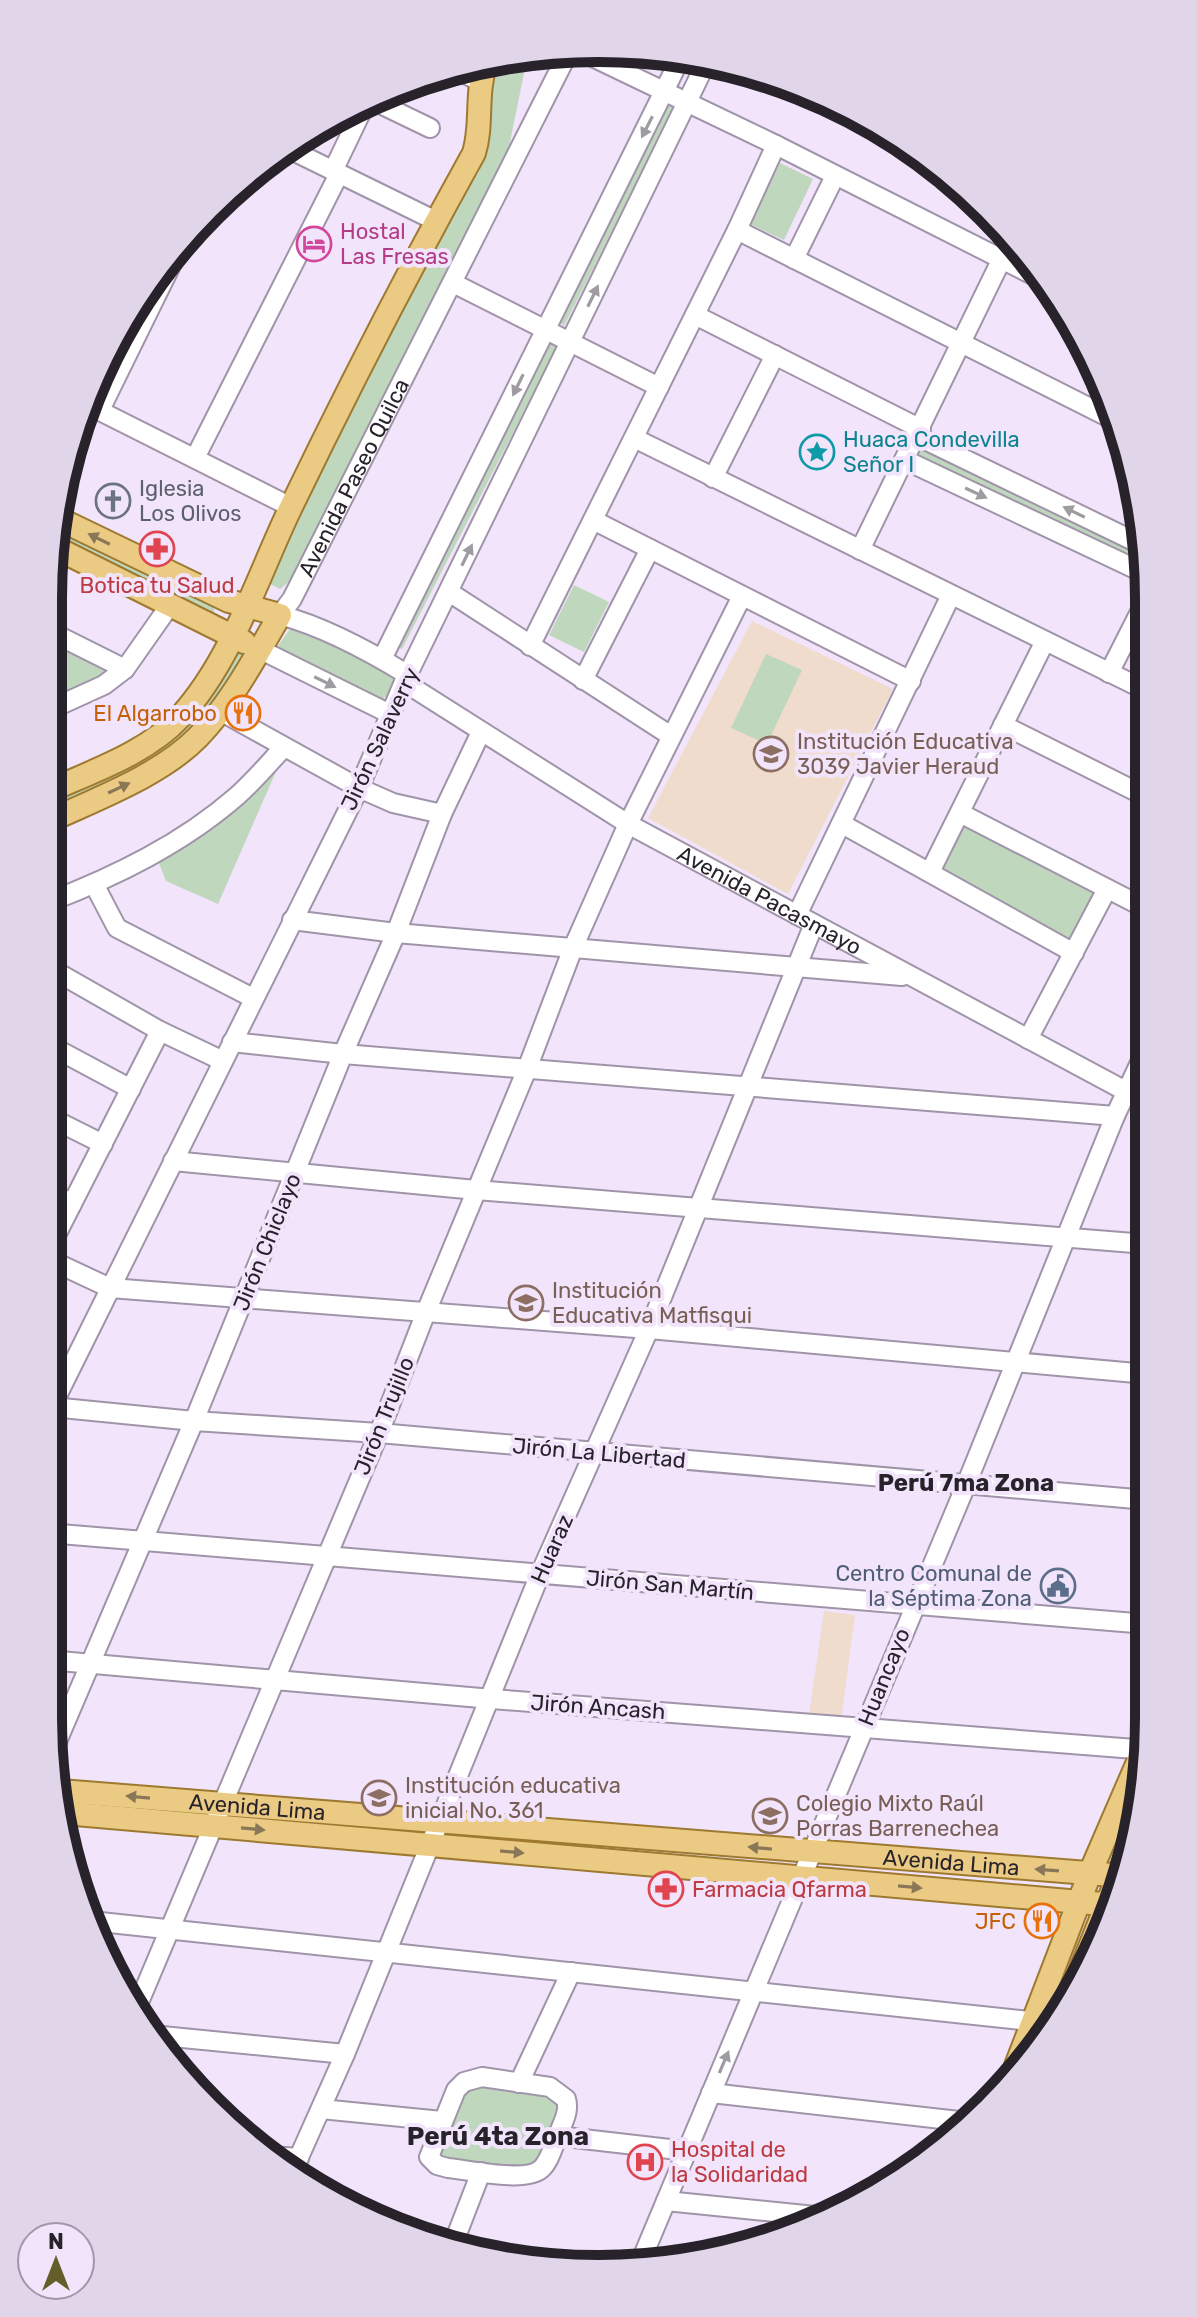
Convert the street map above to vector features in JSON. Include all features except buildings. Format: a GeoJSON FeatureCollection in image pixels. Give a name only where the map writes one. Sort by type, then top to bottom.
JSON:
{"type":"FeatureCollection","features":[{"type":"Feature","properties":{"kind":"main road","name":"Avenida Paseo Quilca"},"geometry":{"type":"LineString","coordinates":[[62,785],[114,762],[179,719],[218,664],[291,507],[477,143],[483,75]]}},
{"type":"Feature","properties":{"kind":"main road","name":"Avenida Pacasmayo"},"geometry":{"type":"LineString","coordinates":[[68,523],[192,583],[247,606],[280,615]]}},
{"type":"Feature","properties":{"kind":"main road"},"geometry":{"type":"LineString","coordinates":[[64,552],[259,649]]}},
{"type":"Feature","properties":{"kind":"main road","name":"Avenida Paseo Quilca"},"geometry":{"type":"LineString","coordinates":[[62,815],[145,776],[196,739],[220,711],[280,615]]}},
{"type":"Feature","properties":{"kind":"main road"},"geometry":{"type":"LineString","coordinates":[[1041,2022],[1079,1902],[1131,1780]]}},
{"type":"Feature","properties":{"kind":"main road","name":"Avenida Lima"},"geometry":{"type":"LineString","coordinates":[[67,1792],[1112,1875]]}},
{"type":"Feature","properties":{"kind":"main road","name":"Avenida Lima"},"geometry":{"type":"LineString","coordinates":[[71,1814],[1102,1903]]}},
{"type":"Feature","properties":{"kind":"street"},"geometry":{"type":"LineString","coordinates":[[604,62],[1022,270]]}},
{"type":"Feature","properties":{"kind":"street","name":"Avenida Paseo Quilca"},"geometry":{"type":"LineString","coordinates":[[280,615],[292,599],[563,63]]}},
{"type":"Feature","properties":{"kind":"street","name":"Jirón Salaverry"},"geometry":{"type":"LineString","coordinates":[[382,659],[676,68]]}},
{"type":"Feature","properties":{"kind":"street","name":"Jirón Salaverry"},"geometry":{"type":"LineString","coordinates":[[62,1386],[359,788],[406,679],[702,72]]}},
{"type":"Feature","properties":{"kind":"street"},"geometry":{"type":"LineString","coordinates":[[385,106],[430,128]]}},
{"type":"Feature","properties":{"kind":"street"},"geometry":{"type":"LineString","coordinates":[[195,458],[336,172],[359,118]]}},
{"type":"Feature","properties":{"kind":"street"},"geometry":{"type":"LineString","coordinates":[[530,646],[737,230],[776,145]]}},
{"type":"Feature","properties":{"kind":"street"},"geometry":{"type":"LineString","coordinates":[[298,153],[436,221]]}},
{"type":"Feature","properties":{"kind":"street"},"geometry":{"type":"LineString","coordinates":[[794,259],[835,176]]}},
{"type":"Feature","properties":{"kind":"street"},"geometry":{"type":"LineString","coordinates":[[737,230],[1102,414]]}},
{"type":"Feature","properties":{"kind":"street"},"geometry":{"type":"LineString","coordinates":[[860,550],[1006,250]]}},
{"type":"Feature","properties":{"kind":"street"},"geometry":{"type":"LineString","coordinates":[[453,283],[659,387]]}},
{"type":"Feature","properties":{"kind":"street"},"geometry":{"type":"LineString","coordinates":[[695,315],[1131,540]]}},
{"type":"Feature","properties":{"kind":"street"},"geometry":{"type":"LineString","coordinates":[[713,478],[775,355]]}},
{"type":"Feature","properties":{"kind":"street"},"geometry":{"type":"LineString","coordinates":[[97,409],[291,507]]}},
{"type":"Feature","properties":{"kind":"street"},"geometry":{"type":"LineString","coordinates":[[634,438],[1135,685]]}},
{"type":"Feature","properties":{"kind":"street"},"geometry":{"type":"LineString","coordinates":[[905,460],[1134,568]]}},
{"type":"Feature","properties":{"kind":"street"},"geometry":{"type":"LineString","coordinates":[[593,520],[911,681]]}},
{"type":"Feature","properties":{"kind":"street"},"geometry":{"type":"LineString","coordinates":[[583,680],[650,549]]}},
{"type":"Feature","properties":{"kind":"street"},"geometry":{"type":"LineString","coordinates":[[449,592],[671,736]]}},
{"type":"Feature","properties":{"kind":"street","name":"Huaraz"},"geometry":{"type":"LineString","coordinates":[[297,2163],[492,1699],[540,1574],[649,1329],[796,967],[806,920],[842,824],[951,595]]}},
{"type":"Feature","properties":{"kind":"street","name":"Jirón Trujillo"},"geometry":{"type":"LineString","coordinates":[[141,1998],[379,1433],[573,948],[628,824],[742,596]]}},
{"type":"Feature","properties":{"kind":"street"},"geometry":{"type":"LineString","coordinates":[[62,704],[104,685],[125,669],[170,605]]}},
{"type":"Feature","properties":{"kind":"street","name":"Avenida Pacasmayo"},"geometry":{"type":"LineString","coordinates":[[280,615],[301,621],[382,659],[481,732],[628,824],[1135,1095]]}},
{"type":"Feature","properties":{"kind":"street"},"geometry":{"type":"LineString","coordinates":[[1109,673],[1135,622]]}},
{"type":"Feature","properties":{"kind":"street"},"geometry":{"type":"LineString","coordinates":[[62,638],[125,669]]}},
{"type":"Feature","properties":{"kind":"street"},"geometry":{"type":"LineString","coordinates":[[930,872],[1045,641]]}},
{"type":"Feature","properties":{"kind":"street"},"geometry":{"type":"LineString","coordinates":[[259,649],[390,714]]}},
{"type":"Feature","properties":{"kind":"street"},"geometry":{"type":"LineString","coordinates":[[220,711],[359,788],[393,803],[442,814]]}},
{"type":"Feature","properties":{"kind":"street"},"geometry":{"type":"LineString","coordinates":[[1003,725],[1135,791]]}},
{"type":"Feature","properties":{"kind":"street","name":"Jirón Chiclayo"},"geometry":{"type":"LineString","coordinates":[[62,1729],[194,1421],[343,1054],[396,933],[442,814],[481,732]]}},
{"type":"Feature","properties":{"kind":"street"},"geometry":{"type":"LineString","coordinates":[[62,897],[150,856],[217,813],[241,793],[284,747]]}},
{"type":"Feature","properties":{"kind":"street"},"geometry":{"type":"LineString","coordinates":[[960,813],[1135,903]]}},
{"type":"Feature","properties":{"kind":"street"},"geometry":{"type":"LineString","coordinates":[[842,824],[1074,953]]}},
{"type":"Feature","properties":{"kind":"street"},"geometry":{"type":"LineString","coordinates":[[94,884],[117,928],[253,998]]}},
{"type":"Feature","properties":{"kind":"street"},"geometry":{"type":"LineString","coordinates":[[1028,1039],[1107,889]]}},
{"type":"Feature","properties":{"kind":"street"},"geometry":{"type":"LineString","coordinates":[[292,920],[396,933],[911,977]]}},
{"type":"Feature","properties":{"kind":"street"},"geometry":{"type":"LineString","coordinates":[[62,973],[160,1031],[223,1061]]}},
{"type":"Feature","properties":{"kind":"street"},"geometry":{"type":"LineString","coordinates":[[62,1224],[160,1031]]}},
{"type":"Feature","properties":{"kind":"street"},"geometry":{"type":"LineString","coordinates":[[232,1042],[343,1054],[1115,1116]]}},
{"type":"Feature","properties":{"kind":"street"},"geometry":{"type":"LineString","coordinates":[[62,1052],[131,1089]]}},
{"type":"Feature","properties":{"kind":"street","name":"Huancayo"},"geometry":{"type":"LineString","coordinates":[[644,2253],[913,1605],[966,1485],[1135,1072]]}},
{"type":"Feature","properties":{"kind":"street"},"geometry":{"type":"LineString","coordinates":[[62,1124],[103,1144]]}},
{"type":"Feature","properties":{"kind":"street"},"geometry":{"type":"LineString","coordinates":[[173,1161],[476,1190],[1135,1243]]}},
{"type":"Feature","properties":{"kind":"street"},"geometry":{"type":"LineString","coordinates":[[62,1198],[72,1204]]}},
{"type":"Feature","properties":{"kind":"street"},"geometry":{"type":"LineString","coordinates":[[62,1266],[110,1288],[649,1329],[1135,1373]]}},
{"type":"Feature","properties":{"kind":"street","name":"Jirón La Libertad"},"geometry":{"type":"LineString","coordinates":[[62,1412],[379,1433],[1135,1499]]}},
{"type":"Feature","properties":{"kind":"street","name":"Jirón San Martín"},"geometry":{"type":"LineString","coordinates":[[62,1534],[1135,1623]]}},
{"type":"Feature","properties":{"kind":"street","name":"Jirón Ancash"},"geometry":{"type":"LineString","coordinates":[[62,1661],[492,1699],[1134,1745]]}},
{"type":"Feature","properties":{"kind":"street"},"geometry":{"type":"LineString","coordinates":[[102,1922],[1041,2022]]}},
{"type":"Feature","properties":{"kind":"street"},"geometry":{"type":"LineString","coordinates":[[519,2083],[571,1972]]}},
{"type":"Feature","properties":{"kind":"street"},"geometry":{"type":"LineString","coordinates":[[167,2036],[345,2054]]}},
{"type":"Feature","properties":{"kind":"street"},"geometry":{"type":"LineString","coordinates":[[482,2077],[519,2083],[550,2087],[564,2097],[567,2111],[546,2163],[536,2172],[520,2176],[443,2167],[432,2162],[429,2152],[456,2090],[464,2082],[482,2077]]}},
{"type":"Feature","properties":{"kind":"street"},"geometry":{"type":"LineString","coordinates":[[711,2093],[954,2120]]}},
{"type":"Feature","properties":{"kind":"street"},"geometry":{"type":"LineString","coordinates":[[321,2109],[442,2121]]}},
{"type":"Feature","properties":{"kind":"street"},"geometry":{"type":"LineString","coordinates":[[557,2136],[687,2151]]}},
{"type":"Feature","properties":{"kind":"street"},"geometry":{"type":"LineString","coordinates":[[456,2236],[481,2172]]}},
{"type":"Feature","properties":{"kind":"street"},"geometry":{"type":"LineString","coordinates":[[666,2201],[802,2215]]}},
{"type":"Feature","properties":{"kind":"shaded area","name":"Institución Educativa 3039 Javier Heraud"},"geometry":{"type":"Polygon","coordinates":[[[752,621],[893,689],[788,894],[648,818],[752,621]]]}},
{"type":"Feature","properties":{"kind":"shaded area"},"geometry":{"type":"Polygon","coordinates":[[[824,1611],[855,1615],[841,1720],[809,1715],[824,1611]]]}},
{"type":"Feature","properties":{"kind":"green space"},"geometry":{"type":"Polygon","coordinates":[[[525,67],[508,152],[291,580],[280,589],[270,584],[267,574],[439,232],[479,172],[492,72],[525,67]]]}},
{"type":"Feature","properties":{"kind":"green space"},"geometry":{"type":"Polygon","coordinates":[[[665,105],[674,108],[564,326],[556,320],[665,105]]]}},
{"type":"Feature","properties":{"kind":"green space"},"geometry":{"type":"Polygon","coordinates":[[[780,163],[813,179],[784,240],[750,224],[780,163]]]}},
{"type":"Feature","properties":{"kind":"green space"},"geometry":{"type":"Polygon","coordinates":[[[549,342],[558,345],[402,649],[393,646],[549,342]]]}},
{"type":"Feature","properties":{"kind":"green space"},"geometry":{"type":"Polygon","coordinates":[[[919,443],[1132,545],[1134,562],[910,457],[919,443]]]}},
{"type":"Feature","properties":{"kind":"green space"},"geometry":{"type":"Polygon","coordinates":[[[67,528],[213,601],[215,617],[65,542],[67,528]]]}},
{"type":"Feature","properties":{"kind":"green space"},"geometry":{"type":"Polygon","coordinates":[[[574,585],[609,602],[584,652],[549,635],[574,585]]]}},
{"type":"Feature","properties":{"kind":"green space"},"geometry":{"type":"Polygon","coordinates":[[[295,622],[394,671],[392,689],[379,704],[275,650],[295,622]]]}},
{"type":"Feature","properties":{"kind":"green space"},"geometry":{"type":"Polygon","coordinates":[[[62,644],[110,668],[108,674],[62,698],[62,644]]]}},
{"type":"Feature","properties":{"kind":"green space"},"geometry":{"type":"Polygon","coordinates":[[[233,649],[249,653],[211,709],[175,747],[62,808],[62,793],[121,765],[233,649]]]}},
{"type":"Feature","properties":{"kind":"green space"},"geometry":{"type":"Polygon","coordinates":[[[766,654],[802,670],[767,744],[731,728],[766,654]]]}},
{"type":"Feature","properties":{"kind":"green space"},"geometry":{"type":"Polygon","coordinates":[[[278,767],[218,904],[166,881],[157,858],[223,816],[278,767]]]}},
{"type":"Feature","properties":{"kind":"green space"},"geometry":{"type":"Polygon","coordinates":[[[961,819],[1097,886],[1069,941],[935,869],[961,819]]]}},
{"type":"Feature","properties":{"kind":"green space"},"geometry":{"type":"Polygon","coordinates":[[[473,2086],[556,2097],[561,2104],[537,2161],[530,2168],[441,2159],[436,2154],[464,2092],[473,2086]]]}},
{"type":"Feature","properties":{"kind":"place","name":"Hostal Las Fresas"},"geometry":{"type":"Point","coordinates":[314,244]}},
{"type":"Feature","properties":{"kind":"place","name":"Huaca Condevilla Señor I"},"geometry":{"type":"Point","coordinates":[817,452]}},
{"type":"Feature","properties":{"kind":"place","name":"Iglesia Los Olivos"},"geometry":{"type":"Point","coordinates":[113,501]}},
{"type":"Feature","properties":{"kind":"place","name":"Botica tu Salud"},"geometry":{"type":"Point","coordinates":[157,549]}},
{"type":"Feature","properties":{"kind":"place","name":"El Algarrobo"},"geometry":{"type":"Point","coordinates":[243,713]}},
{"type":"Feature","properties":{"kind":"place","name":"Institución Educativa 3039 Javier Heraud"},"geometry":{"type":"Point","coordinates":[771,754]}},
{"type":"Feature","properties":{"kind":"place","name":"Institución Educativa Matfisqui"},"geometry":{"type":"Point","coordinates":[526,1303]}},
{"type":"Feature","properties":{"kind":"place","name":"Centro Comunal de la Séptima Zona"},"geometry":{"type":"Point","coordinates":[1058,1586]}},
{"type":"Feature","properties":{"kind":"place","name":"Institución educativa inicial No. 361"},"geometry":{"type":"Point","coordinates":[379,1798]}},
{"type":"Feature","properties":{"kind":"place","name":"Colegio Mixto Raúl Porras Barrenechea"},"geometry":{"type":"Point","coordinates":[770,1816]}},
{"type":"Feature","properties":{"kind":"place","name":"Farmacia Qfarma"},"geometry":{"type":"Point","coordinates":[666,1889]}},
{"type":"Feature","properties":{"kind":"place","name":"JFC"},"geometry":{"type":"Point","coordinates":[1042,1921]}},
{"type":"Feature","properties":{"kind":"place","name":"Hospital de la Solidaridad"},"geometry":{"type":"Point","coordinates":[645,2162]}},
{"type":"Feature","properties":{"kind":"district","name":"Perú 7ma Zona"},"geometry":{"type":"Point","coordinates":[966,1483]}},
{"type":"Feature","properties":{"kind":"district","name":"Perú 4ta Zona"},"geometry":{"type":"Point","coordinates":[498,2136]}}]}
